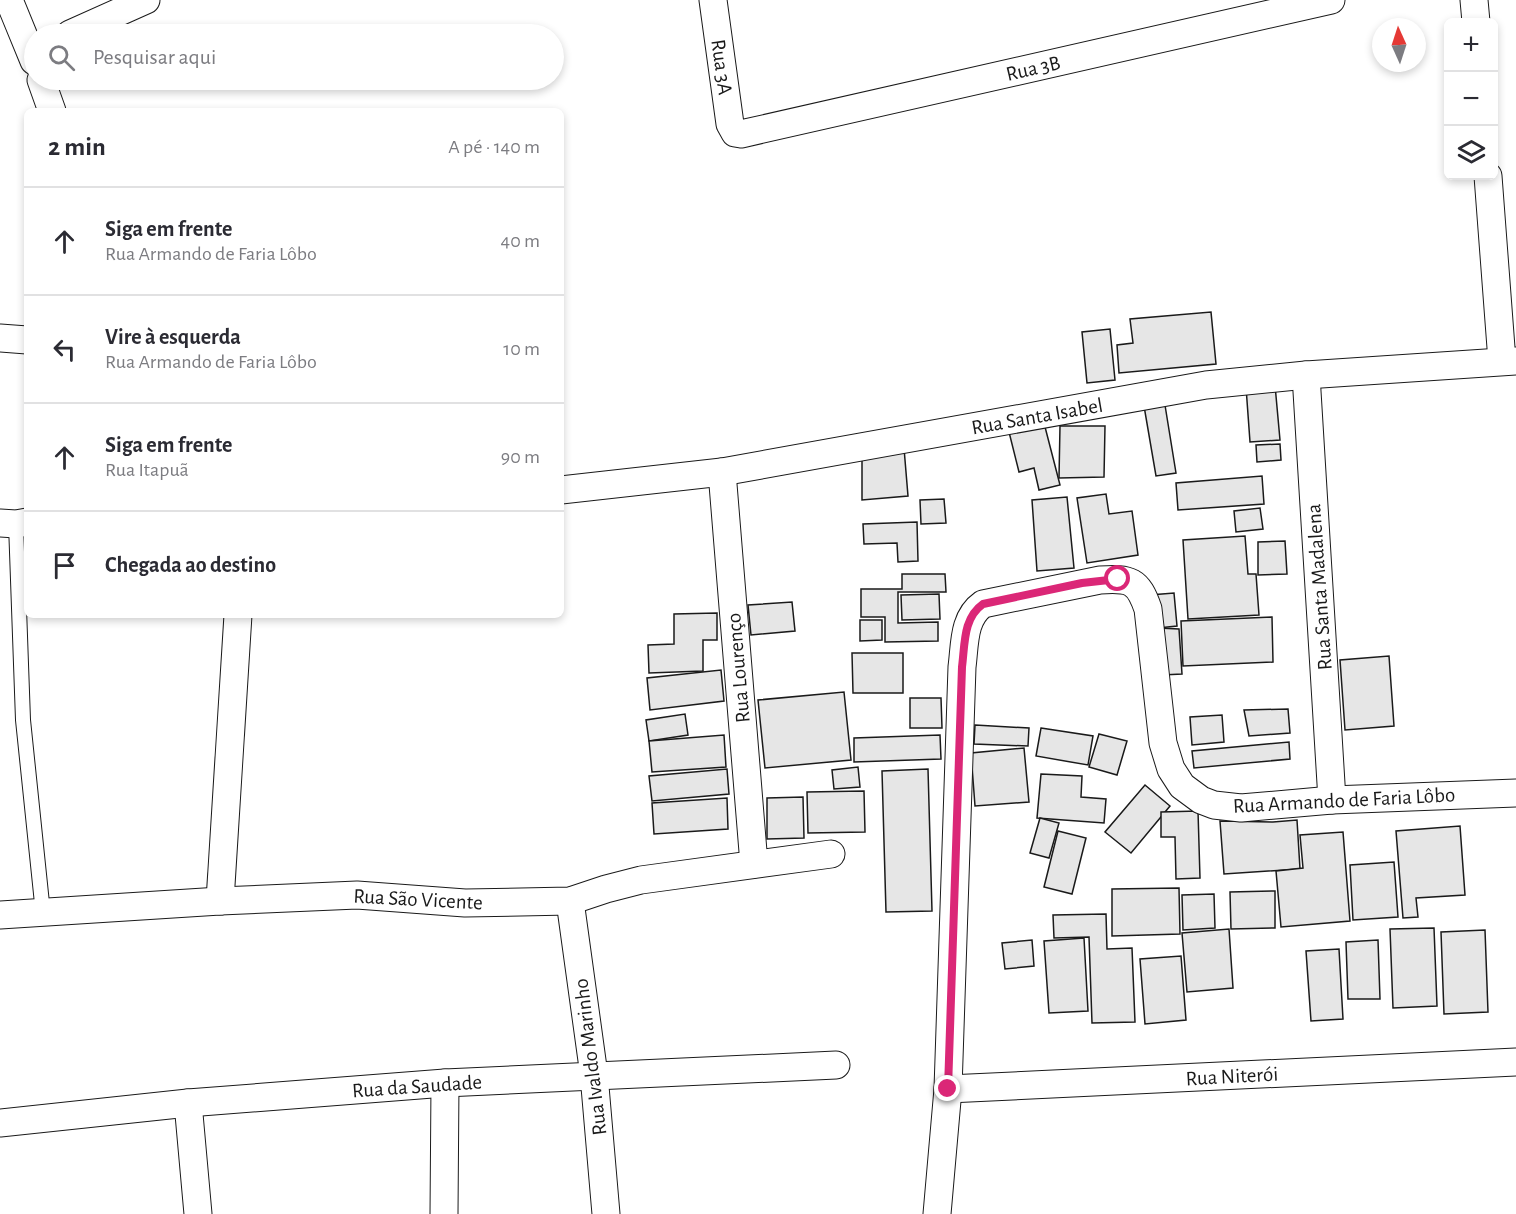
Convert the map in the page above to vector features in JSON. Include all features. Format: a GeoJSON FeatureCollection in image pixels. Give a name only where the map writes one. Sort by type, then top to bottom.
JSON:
{"type":"FeatureCollection","features":[{"type":"Feature","properties":{"kind":"street"},"geometry":{"type":"LineString","coordinates":[[9,0],[24,34]]}},
{"type":"Feature","properties":{"kind":"street"},"geometry":{"type":"LineString","coordinates":[[92,24],[146,0]]}},
{"type":"Feature","properties":{"kind":"street","name":"Rua 3A"},"geometry":{"type":"LineString","coordinates":[[713,0],[730,124],[735,133]]}},
{"type":"Feature","properties":{"kind":"street","name":"Rua 3B"},"geometry":{"type":"LineString","coordinates":[[735,133],[741,134],[1330,0]]}},
{"type":"Feature","properties":{"kind":"street"},"geometry":{"type":"LineString","coordinates":[[1474,0],[1476,18]]}},
{"type":"Feature","properties":{"kind":"street"},"geometry":{"type":"LineString","coordinates":[[45,90],[51,108]]}},
{"type":"Feature","properties":{"kind":"street"},"geometry":{"type":"LineString","coordinates":[[1488,180],[1509,361]]}},
{"type":"Feature","properties":{"kind":"street"},"geometry":{"type":"LineString","coordinates":[[0,338],[24,340]]}},
{"type":"Feature","properties":{"kind":"street","name":"Rua Santa Isabel"},"geometry":{"type":"LineString","coordinates":[[564,490],[722,472],[1206,385],[1306,375],[1509,361]]}},
{"type":"Feature","properties":{"kind":"street","name":"Rua Santa Madalena"},"geometry":{"type":"LineString","coordinates":[[1306,375],[1332,800]]}},
{"type":"Feature","properties":{"kind":"street","name":"Rua Lourenço"},"geometry":{"type":"LineString","coordinates":[[722,472],[754,864]]}},
{"type":"Feature","properties":{"kind":"street","name":"Rua Armando de Faria Lôbo"},"geometry":{"type":"LineString","coordinates":[[948,1089],[962,667],[969,619],[983,604],[1100,580],[1118,579],[1130,581],[1136,585],[1143,594],[1148,609],[1163,743],[1171,769],[1182,786],[1201,800],[1214,806],[1241,808],[1332,800],[1516,793]]}},
{"type":"Feature","properties":{"kind":"street"},"geometry":{"type":"LineString","coordinates":[[220,901],[238,618]]}},
{"type":"Feature","properties":{"kind":"street","name":"Rua São Vicente"},"geometry":{"type":"LineString","coordinates":[[0,915],[357,895],[465,903],[570,901],[641,880],[831,854]]}},
{"type":"Feature","properties":{"kind":"street","name":"Rua Ivaldo Marinho"},"geometry":{"type":"LineString","coordinates":[[570,901],[594,1075],[606,1214]]}},
{"type":"Feature","properties":{"kind":"street","name":"Rua Niterói"},"geometry":{"type":"LineString","coordinates":[[948,1089],[1516,1062]]}},
{"type":"Feature","properties":{"kind":"street","name":"Rua da Saudade"},"geometry":{"type":"LineString","coordinates":[[0,1123],[188,1103],[445,1083],[836,1065]]}},
{"type":"Feature","properties":{"kind":"street"},"geometry":{"type":"LineString","coordinates":[[444,1214],[445,1083]]}},
{"type":"Feature","properties":{"kind":"street"},"geometry":{"type":"LineString","coordinates":[[937,1214],[948,1089]]}},
{"type":"Feature","properties":{"kind":"street"},"geometry":{"type":"LineString","coordinates":[[188,1103],[198,1214]]}},
{"type":"Feature","properties":{"kind":"lane"},"geometry":{"type":"LineString","coordinates":[[14,523],[23,720],[43,913]]}},
{"type":"Feature","properties":{"kind":"building"},"geometry":{"type":"Polygon","coordinates":[[[1211,312],[1216,364],[1119,373],[1117,345],[1133,343],[1130,319],[1211,312]]]}},
{"type":"Feature","properties":{"kind":"building"},"geometry":{"type":"Polygon","coordinates":[[[1110,329],[1115,380],[1087,383],[1082,332],[1110,329]]]}},
{"type":"Feature","properties":{"kind":"building"},"geometry":{"type":"Polygon","coordinates":[[[1275,385],[1280,440],[1250,442],[1246,387],[1275,385]]]}},
{"type":"Feature","properties":{"kind":"building"},"geometry":{"type":"Polygon","coordinates":[[[1164,399],[1176,473],[1156,476],[1144,406],[1164,399]]]}},
{"type":"Feature","properties":{"kind":"building"},"geometry":{"type":"Polygon","coordinates":[[[1044,423],[1060,485],[1039,490],[1034,468],[1019,472],[1009,432],[1044,423]]]}},
{"type":"Feature","properties":{"kind":"building"},"geometry":{"type":"Polygon","coordinates":[[[1060,426],[1105,426],[1104,477],[1059,478],[1060,426]]]}},
{"type":"Feature","properties":{"kind":"building"},"geometry":{"type":"Polygon","coordinates":[[[1280,444],[1281,460],[1257,462],[1256,445],[1280,444]]]}},
{"type":"Feature","properties":{"kind":"building"},"geometry":{"type":"Polygon","coordinates":[[[904,448],[908,496],[862,500],[862,456],[904,448]]]}},
{"type":"Feature","properties":{"kind":"building"},"geometry":{"type":"Polygon","coordinates":[[[1262,476],[1264,504],[1178,510],[1176,483],[1262,476]]]}},
{"type":"Feature","properties":{"kind":"building"},"geometry":{"type":"Polygon","coordinates":[[[1106,494],[1109,514],[1132,511],[1138,555],[1087,563],[1077,498],[1106,494]]]}},
{"type":"Feature","properties":{"kind":"building"},"geometry":{"type":"Polygon","coordinates":[[[1067,497],[1074,568],[1037,571],[1032,500],[1067,497]]]}},
{"type":"Feature","properties":{"kind":"building"},"geometry":{"type":"Polygon","coordinates":[[[944,499],[946,523],[921,524],[920,500],[944,499]]]}},
{"type":"Feature","properties":{"kind":"building"},"geometry":{"type":"Polygon","coordinates":[[[1260,508],[1263,529],[1236,532],[1234,511],[1260,508]]]}},
{"type":"Feature","properties":{"kind":"building"},"geometry":{"type":"Polygon","coordinates":[[[917,522],[918,561],[898,562],[897,543],[864,544],[863,524],[917,522]]]}},
{"type":"Feature","properties":{"kind":"building"},"geometry":{"type":"Polygon","coordinates":[[[1245,536],[1248,574],[1256,574],[1259,615],[1188,619],[1183,540],[1245,536]]]}},
{"type":"Feature","properties":{"kind":"building"},"geometry":{"type":"Polygon","coordinates":[[[1285,541],[1287,574],[1258,575],[1258,542],[1285,541]]]}},
{"type":"Feature","properties":{"kind":"building"},"geometry":{"type":"Polygon","coordinates":[[[902,574],[945,574],[946,592],[898,592],[898,623],[938,622],[938,641],[885,642],[885,617],[861,617],[861,589],[902,589],[902,574]]]}},
{"type":"Feature","properties":{"kind":"building"},"geometry":{"type":"Polygon","coordinates":[[[1174,593],[1177,626],[1158,628],[1150,595],[1174,593]]]}},
{"type":"Feature","properties":{"kind":"building"},"geometry":{"type":"Polygon","coordinates":[[[939,594],[940,619],[902,620],[901,595],[939,594]]]}},
{"type":"Feature","properties":{"kind":"building"},"geometry":{"type":"Polygon","coordinates":[[[792,602],[795,631],[751,635],[748,605],[792,602]]]}},
{"type":"Feature","properties":{"kind":"building"},"geometry":{"type":"Polygon","coordinates":[[[717,613],[717,640],[703,640],[703,671],[649,673],[648,645],[674,644],[674,614],[717,613]]]}},
{"type":"Feature","properties":{"kind":"building"},"geometry":{"type":"Polygon","coordinates":[[[1272,617],[1273,662],[1183,666],[1181,621],[1272,617]]]}},
{"type":"Feature","properties":{"kind":"building"},"geometry":{"type":"Polygon","coordinates":[[[860,620],[882,620],[882,640],[860,641],[860,620]]]}},
{"type":"Feature","properties":{"kind":"building"},"geometry":{"type":"Polygon","coordinates":[[[1158,628],[1179,629],[1182,674],[1162,675],[1158,628]]]}},
{"type":"Feature","properties":{"kind":"building"},"geometry":{"type":"Polygon","coordinates":[[[852,653],[903,653],[903,693],[853,693],[852,653]]]}},
{"type":"Feature","properties":{"kind":"building"},"geometry":{"type":"Polygon","coordinates":[[[1389,656],[1394,726],[1345,730],[1340,660],[1389,656]]]}},
{"type":"Feature","properties":{"kind":"building"},"geometry":{"type":"Polygon","coordinates":[[[721,670],[724,701],[650,710],[647,678],[721,670]]]}},
{"type":"Feature","properties":{"kind":"building"},"geometry":{"type":"Polygon","coordinates":[[[844,692],[851,760],[765,768],[758,700],[844,692]]]}},
{"type":"Feature","properties":{"kind":"building"},"geometry":{"type":"Polygon","coordinates":[[[910,698],[941,698],[942,728],[910,728],[910,698]]]}},
{"type":"Feature","properties":{"kind":"building"},"geometry":{"type":"Polygon","coordinates":[[[1288,709],[1290,733],[1249,736],[1244,710],[1288,709]]]}},
{"type":"Feature","properties":{"kind":"building"},"geometry":{"type":"Polygon","coordinates":[[[685,714],[688,735],[649,741],[646,720],[685,714]]]}},
{"type":"Feature","properties":{"kind":"building"},"geometry":{"type":"Polygon","coordinates":[[[1222,715],[1224,742],[1192,745],[1190,717],[1222,715]]]}},
{"type":"Feature","properties":{"kind":"building"},"geometry":{"type":"Polygon","coordinates":[[[975,725],[1029,728],[1028,746],[974,744],[975,725]]]}},
{"type":"Feature","properties":{"kind":"building"},"geometry":{"type":"Polygon","coordinates":[[[1041,728],[1093,736],[1088,765],[1036,756],[1041,728]]]}},
{"type":"Feature","properties":{"kind":"building"},"geometry":{"type":"Polygon","coordinates":[[[1099,734],[1127,741],[1117,775],[1089,767],[1099,734]]]}},
{"type":"Feature","properties":{"kind":"building"},"geometry":{"type":"Polygon","coordinates":[[[724,735],[726,767],[652,772],[649,741],[724,735]]]}},
{"type":"Feature","properties":{"kind":"building"},"geometry":{"type":"Polygon","coordinates":[[[940,735],[941,759],[854,762],[854,738],[940,735]]]}},
{"type":"Feature","properties":{"kind":"building"},"geometry":{"type":"Polygon","coordinates":[[[1289,742],[1290,759],[1194,768],[1192,751],[1289,742]]]}},
{"type":"Feature","properties":{"kind":"building"},"geometry":{"type":"Polygon","coordinates":[[[1024,748],[1029,802],[975,806],[971,753],[1024,748]]]}},
{"type":"Feature","properties":{"kind":"building"},"geometry":{"type":"Polygon","coordinates":[[[858,767],[860,787],[834,789],[832,770],[858,767]]]}},
{"type":"Feature","properties":{"kind":"building"},"geometry":{"type":"Polygon","coordinates":[[[727,769],[729,794],[652,801],[649,776],[727,769]]]}},
{"type":"Feature","properties":{"kind":"building"},"geometry":{"type":"Polygon","coordinates":[[[928,769],[932,911],[886,912],[882,771],[928,769]]]}},
{"type":"Feature","properties":{"kind":"building"},"geometry":{"type":"Polygon","coordinates":[[[1041,774],[1082,776],[1081,797],[1106,799],[1104,823],[1037,818],[1041,774]]]}},
{"type":"Feature","properties":{"kind":"building"},"geometry":{"type":"Polygon","coordinates":[[[1145,785],[1170,806],[1131,853],[1105,832],[1145,785]]]}},
{"type":"Feature","properties":{"kind":"building"},"geometry":{"type":"Polygon","coordinates":[[[864,791],[865,832],[808,833],[807,792],[864,791]]]}},
{"type":"Feature","properties":{"kind":"building"},"geometry":{"type":"Polygon","coordinates":[[[803,797],[804,838],[767,839],[767,798],[803,797]]]}},
{"type":"Feature","properties":{"kind":"building"},"geometry":{"type":"Polygon","coordinates":[[[727,798],[728,829],[654,834],[652,803],[727,798]]]}},
{"type":"Feature","properties":{"kind":"building"},"geometry":{"type":"Polygon","coordinates":[[[1198,811],[1200,878],[1176,879],[1175,837],[1161,837],[1161,812],[1198,811]]]}},
{"type":"Feature","properties":{"kind":"building"},"geometry":{"type":"Polygon","coordinates":[[[1040,818],[1059,823],[1049,858],[1030,853],[1040,818]]]}},
{"type":"Feature","properties":{"kind":"building"},"geometry":{"type":"Polygon","coordinates":[[[1297,820],[1300,869],[1224,874],[1220,821],[1297,820]]]}},
{"type":"Feature","properties":{"kind":"building"},"geometry":{"type":"Polygon","coordinates":[[[1460,826],[1465,895],[1416,898],[1418,917],[1403,918],[1396,831],[1460,826]]]}},
{"type":"Feature","properties":{"kind":"building"},"geometry":{"type":"Polygon","coordinates":[[[1058,831],[1086,838],[1072,894],[1044,887],[1058,831]]]}},
{"type":"Feature","properties":{"kind":"building"},"geometry":{"type":"Polygon","coordinates":[[[1343,832],[1350,921],[1281,927],[1276,871],[1303,868],[1300,835],[1343,832]]]}},
{"type":"Feature","properties":{"kind":"building"},"geometry":{"type":"Polygon","coordinates":[[[1394,862],[1398,917],[1353,920],[1350,865],[1394,862]]]}},
{"type":"Feature","properties":{"kind":"building"},"geometry":{"type":"Polygon","coordinates":[[[1179,888],[1180,934],[1112,936],[1112,889],[1179,888]]]}},
{"type":"Feature","properties":{"kind":"building"},"geometry":{"type":"Polygon","coordinates":[[[1275,891],[1275,928],[1231,929],[1230,892],[1275,891]]]}},
{"type":"Feature","properties":{"kind":"building"},"geometry":{"type":"Polygon","coordinates":[[[1214,894],[1215,928],[1183,930],[1182,895],[1214,894]]]}},
{"type":"Feature","properties":{"kind":"building"},"geometry":{"type":"Polygon","coordinates":[[[1106,914],[1107,949],[1132,948],[1135,1022],[1092,1023],[1089,937],[1054,938],[1053,915],[1106,914]]]}},
{"type":"Feature","properties":{"kind":"building"},"geometry":{"type":"Polygon","coordinates":[[[1434,928],[1437,1006],[1393,1008],[1390,929],[1434,928]]]}},
{"type":"Feature","properties":{"kind":"building"},"geometry":{"type":"Polygon","coordinates":[[[1229,929],[1233,988],[1187,992],[1182,933],[1229,929]]]}},
{"type":"Feature","properties":{"kind":"building"},"geometry":{"type":"Polygon","coordinates":[[[1485,930],[1488,1012],[1444,1014],[1441,932],[1485,930]]]}},
{"type":"Feature","properties":{"kind":"building"},"geometry":{"type":"Polygon","coordinates":[[[1084,938],[1088,1011],[1049,1013],[1044,941],[1084,938]]]}},
{"type":"Feature","properties":{"kind":"building"},"geometry":{"type":"Polygon","coordinates":[[[1032,940],[1034,966],[1005,969],[1002,943],[1032,940]]]}},
{"type":"Feature","properties":{"kind":"building"},"geometry":{"type":"Polygon","coordinates":[[[1378,940],[1380,999],[1348,999],[1346,942],[1378,940]]]}},
{"type":"Feature","properties":{"kind":"building"},"geometry":{"type":"Polygon","coordinates":[[[1339,949],[1343,1019],[1311,1021],[1306,951],[1339,949]]]}},
{"type":"Feature","properties":{"kind":"building"},"geometry":{"type":"Polygon","coordinates":[[[1181,956],[1186,1020],[1145,1024],[1140,959],[1181,956]]]}},
{"type":"Feature","properties":{"kind":"route"},"geometry":{"type":"LineString","coordinates":[[948,1089],[962,667],[969,619],[983,604],[1082,583],[1118,579]]}}]}
